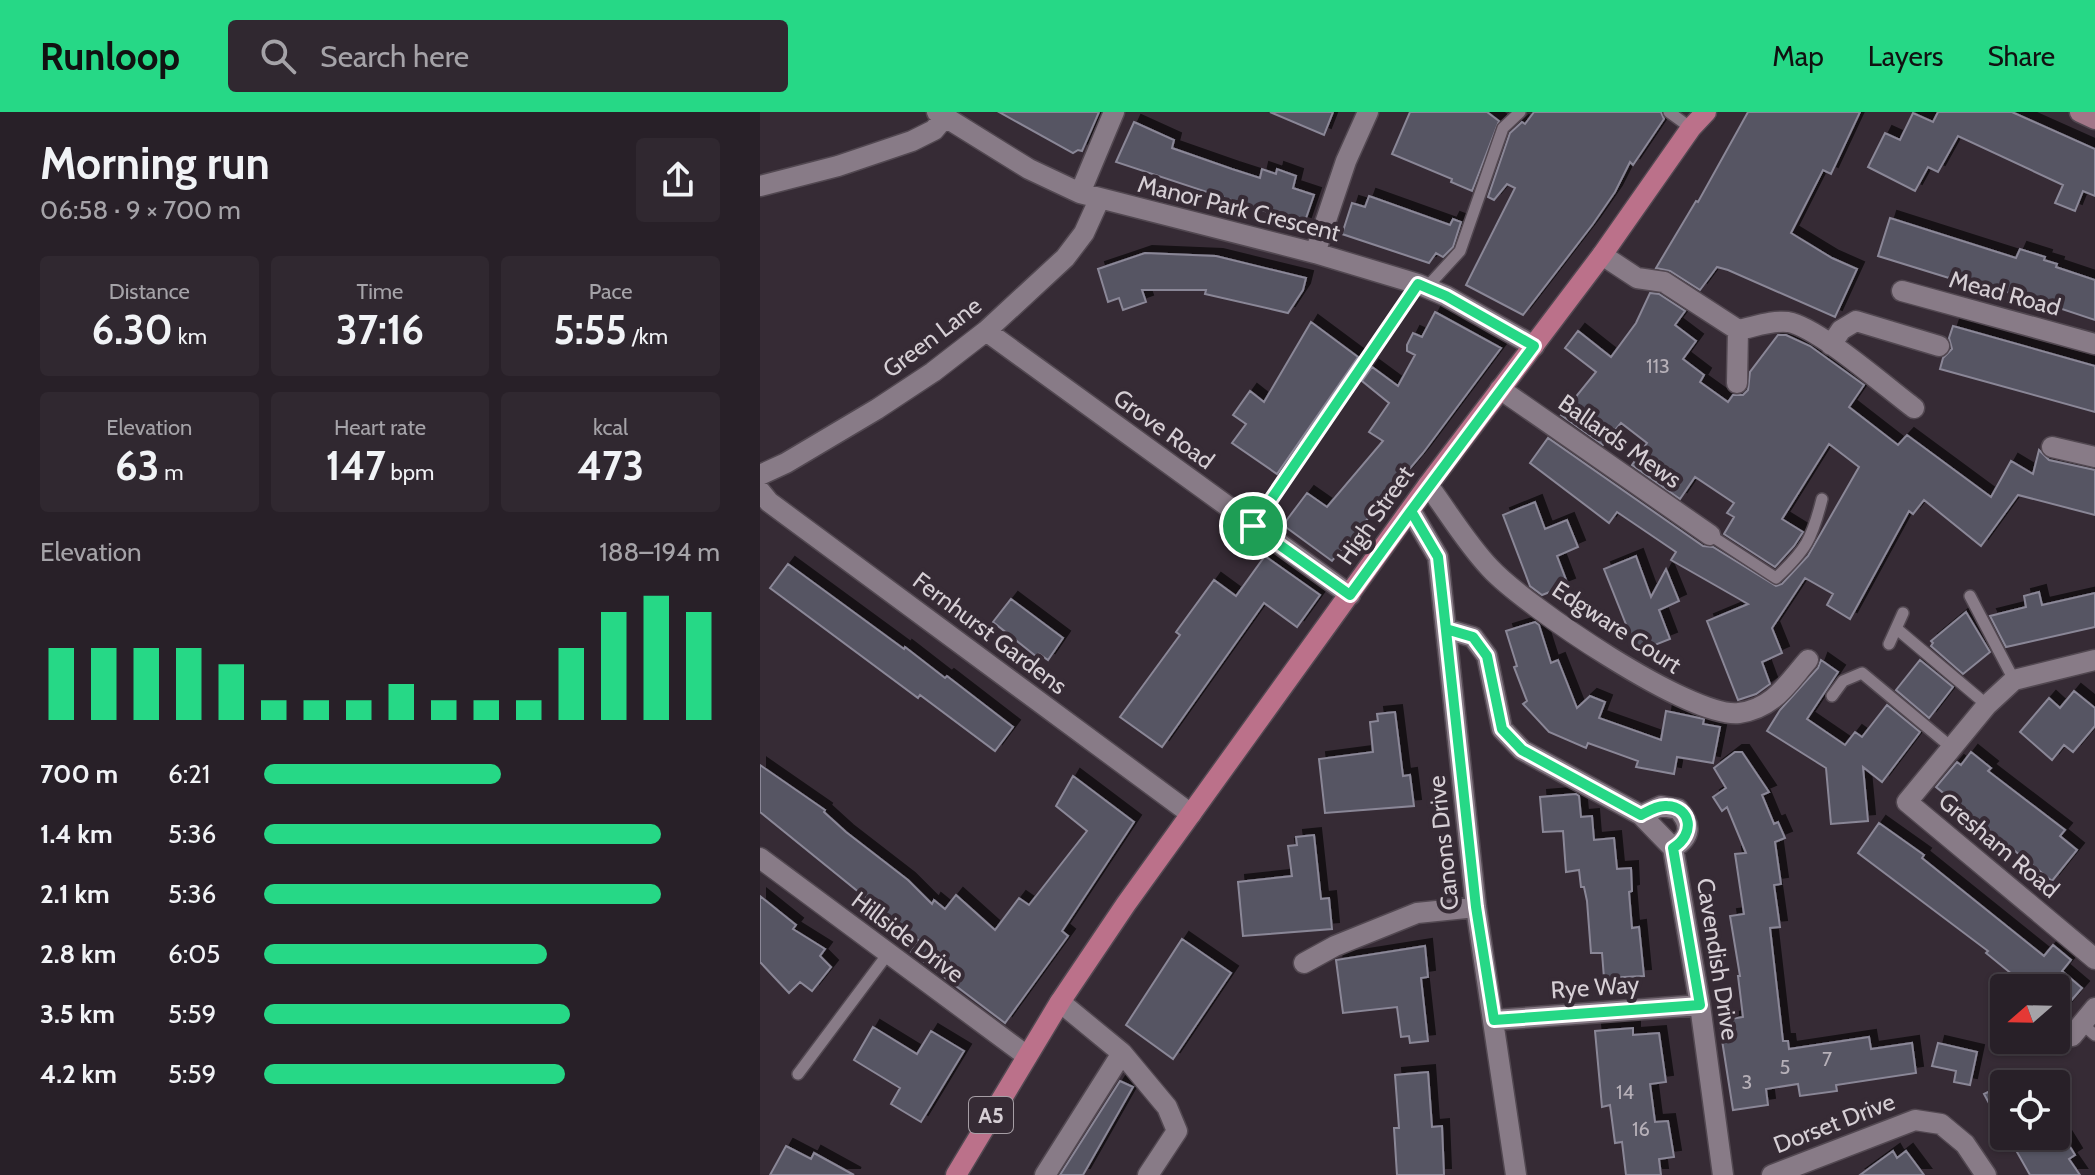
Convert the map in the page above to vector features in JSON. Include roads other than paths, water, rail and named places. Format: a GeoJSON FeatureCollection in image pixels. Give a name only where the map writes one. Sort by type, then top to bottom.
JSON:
{"type":"FeatureCollection","features":[{"type":"Feature","properties":{"kind":"main road","name":"High Street"},"geometry":{"type":"LineString","coordinates":[[1027,1056],[1060,1002],[1191,814],[1428,485],[1602,255],[1693,120],[1706,112]]}},
{"type":"Feature","properties":{"kind":"main road"},"geometry":{"type":"LineString","coordinates":[[2080,112],[2095,119]]}},
{"type":"Feature","properties":{"kind":"main road","name":"A5"},"geometry":{"type":"LineString","coordinates":[[956,1175],[1027,1056]]}},
{"type":"Feature","properties":{"kind":"street","name":"Green Lane"},"geometry":{"type":"LineString","coordinates":[[760,475],[877,409],[933,372],[986,331],[1065,258],[1084,233],[1090,196],[1114,112]]}},
{"type":"Feature","properties":{"kind":"street"},"geometry":{"type":"LineString","coordinates":[[1315,253],[1346,161],[1368,112]]}},
{"type":"Feature","properties":{"kind":"street","name":"Manor Park Crescent"},"geometry":{"type":"LineString","coordinates":[[940,115],[1029,169],[1090,196],[1315,253],[1422,286],[1534,346]]}},
{"type":"Feature","properties":{"kind":"street"},"geometry":{"type":"LineString","coordinates":[[760,186],[838,166],[912,141],[934,130],[940,115]]}},
{"type":"Feature","properties":{"kind":"street"},"geometry":{"type":"LineString","coordinates":[[1602,255],[1637,278],[1664,282],[1738,330],[1777,321],[1792,323],[1831,345],[1914,408]]}},
{"type":"Feature","properties":{"kind":"street","name":"Mead Road"},"geometry":{"type":"LineString","coordinates":[[1902,291],[2095,344]]}},
{"type":"Feature","properties":{"kind":"street"},"geometry":{"type":"LineString","coordinates":[[1831,345],[1841,330],[1856,321],[1939,346]]}},
{"type":"Feature","properties":{"kind":"street"},"geometry":{"type":"LineString","coordinates":[[1737,383],[1738,330]]}},
{"type":"Feature","properties":{"kind":"street","name":"Grove Road"},"geometry":{"type":"LineString","coordinates":[[986,331],[1350,595]]}},
{"type":"Feature","properties":{"kind":"street","name":"Ballards Mews"},"geometry":{"type":"LineString","coordinates":[[1500,389],[1710,535]]}},
{"type":"Feature","properties":{"kind":"street"},"geometry":{"type":"LineString","coordinates":[[2052,447],[2095,457]]}},
{"type":"Feature","properties":{"kind":"street","name":"Edgware Court"},"geometry":{"type":"LineString","coordinates":[[1428,485],[1490,569],[1559,625],[1681,698],[1736,714],[1771,703],[1808,660]]}},
{"type":"Feature","properties":{"kind":"street","name":"Fernhurst Gardens"},"geometry":{"type":"LineString","coordinates":[[760,491],[769,502],[1191,814]]}},
{"type":"Feature","properties":{"kind":"street","name":"Canons Drive"},"geometry":{"type":"LineString","coordinates":[[1411,511],[1438,557],[1476,907],[1516,1175]]}},
{"type":"Feature","properties":{"kind":"street"},"geometry":{"type":"LineString","coordinates":[[1446,629],[1473,637],[1487,656],[1502,729],[1522,750],[1641,815],[1673,848],[1684,842],[1689,825],[1678,809],[1661,806],[1641,815]]}},
{"type":"Feature","properties":{"kind":"street"},"geometry":{"type":"LineString","coordinates":[[1951,747],[1987,705],[2014,680],[2095,660]]}},
{"type":"Feature","properties":{"kind":"street","name":"Gresham Road"},"geometry":{"type":"LineString","coordinates":[[1951,747],[1907,802],[2095,959]]}},
{"type":"Feature","properties":{"kind":"street","name":"Cavendish Drive"},"geometry":{"type":"LineString","coordinates":[[1673,848],[1700,1005],[1723,1175]]}},
{"type":"Feature","properties":{"kind":"street","name":"Hillside Drive"},"geometry":{"type":"LineString","coordinates":[[760,858],[1027,1056]]}},
{"type":"Feature","properties":{"kind":"street"},"geometry":{"type":"LineString","coordinates":[[1304,963],[1335,946],[1417,913],[1476,907]]}},
{"type":"Feature","properties":{"kind":"street"},"geometry":{"type":"LineString","coordinates":[[1060,1002],[1122,1053],[1167,1107],[1177,1131],[1148,1175]]}},
{"type":"Feature","properties":{"kind":"street","name":"Rye Way"},"geometry":{"type":"LineString","coordinates":[[1494,1020],[1700,1005]]}},
{"type":"Feature","properties":{"kind":"street"},"geometry":{"type":"LineString","coordinates":[[2083,1032],[2095,1008]]}},
{"type":"Feature","properties":{"kind":"street"},"geometry":{"type":"LineString","coordinates":[[1045,1175],[1122,1053]]}},
{"type":"Feature","properties":{"kind":"street","name":"Dorset Drive"},"geometry":{"type":"LineString","coordinates":[[1772,1175],[1915,1120],[1941,1124],[1965,1144],[1986,1175]]}},
{"type":"Feature","properties":{"kind":"lane"},"geometry":{"type":"LineString","coordinates":[[1253,526],[1422,286],[1460,251],[1503,128],[1520,112]]}},
{"type":"Feature","properties":{"kind":"lane"},"geometry":{"type":"LineString","coordinates":[[1669,112],[1693,120]]}},
{"type":"Feature","properties":{"kind":"lane"},"geometry":{"type":"LineString","coordinates":[[1710,535],[1776,578],[1800,555],[1813,533],[1822,499]]}},
{"type":"Feature","properties":{"kind":"lane"},"geometry":{"type":"LineString","coordinates":[[1970,596],[2014,680]]}},
{"type":"Feature","properties":{"kind":"lane"},"geometry":{"type":"LineString","coordinates":[[1889,644],[1903,613]]}},
{"type":"Feature","properties":{"kind":"lane"},"geometry":{"type":"LineString","coordinates":[[1897,629],[1987,705]]}},
{"type":"Feature","properties":{"kind":"lane"},"geometry":{"type":"LineString","coordinates":[[1832,696],[1843,681],[1862,673],[1951,747]]}},
{"type":"Feature","properties":{"kind":"lane"},"geometry":{"type":"LineString","coordinates":[[798,1074],[887,955]]}}]}
